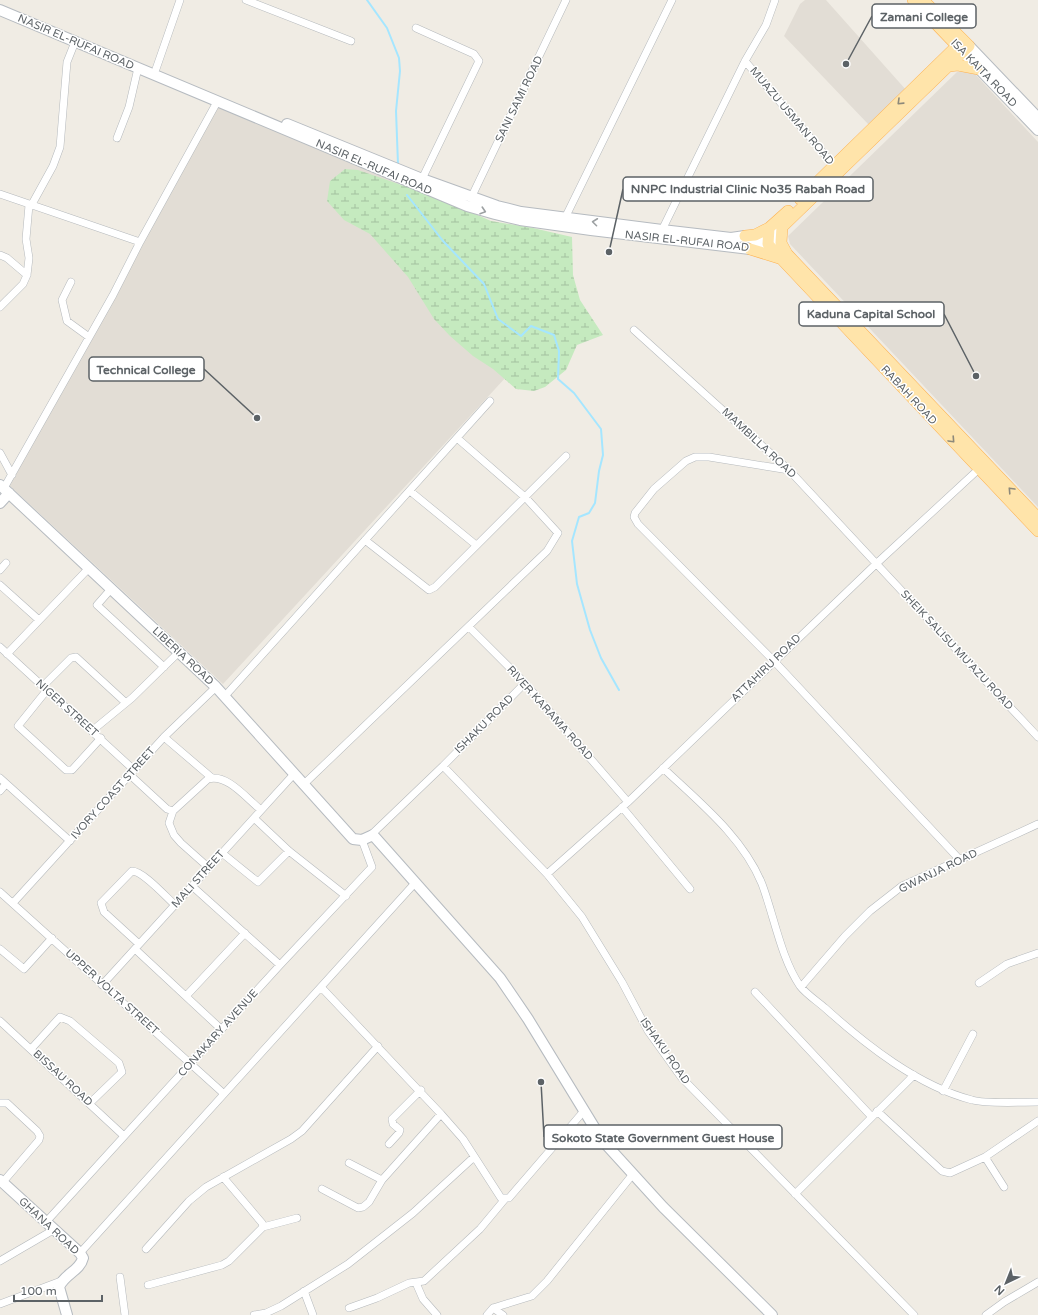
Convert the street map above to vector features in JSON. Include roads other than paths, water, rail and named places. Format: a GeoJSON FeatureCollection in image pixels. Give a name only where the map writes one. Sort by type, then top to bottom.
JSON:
{"type":"FeatureCollection","features":[{"type":"Feature","properties":{"kind":"main road","name":"ISA KAITA ROAD"},"geometry":{"type":"LineString","coordinates":[[913,0],[948,36],[963,46],[979,69],[1038,130]]}},
{"type":"Feature","properties":{"kind":"main road","name":"ISA KAITA ROAD"},"geometry":{"type":"LineString","coordinates":[[923,0],[963,46],[1038,118]]}},
{"type":"Feature","properties":{"kind":"main road","name":"NASIR EL-RUFAI ROAD"},"geometry":{"type":"LineString","coordinates":[[0,3],[72,38],[217,102],[357,157],[422,179],[471,198],[521,212],[731,238],[745,236],[768,244]]}},
{"type":"Feature","properties":{"kind":"main road","name":"NASIR EL-RUFAI ROAD"},"geometry":{"type":"LineString","coordinates":[[0,10],[156,69],[467,206],[495,214],[591,230],[750,249],[768,244]]}},
{"type":"Feature","properties":{"kind":"main road"},"geometry":{"type":"LineString","coordinates":[[946,63],[949,48],[948,36]]}},
{"type":"Feature","properties":{"kind":"main road"},"geometry":{"type":"LineString","coordinates":[[745,236],[754,235],[770,228],[837,168],[963,46]]}},
{"type":"Feature","properties":{"kind":"main road"},"geometry":{"type":"LineString","coordinates":[[946,63],[979,69]]}},
{"type":"Feature","properties":{"kind":"main road"},"geometry":{"type":"LineString","coordinates":[[768,244],[837,168]]}},
{"type":"Feature","properties":{"kind":"main road"},"geometry":{"type":"LineString","coordinates":[[750,249],[784,256],[781,243],[782,227]]}},
{"type":"Feature","properties":{"kind":"main road"},"geometry":{"type":"LineString","coordinates":[[768,244],[770,228]]}},
{"type":"Feature","properties":{"kind":"main road","name":"RABAH ROAD"},"geometry":{"type":"LineString","coordinates":[[768,244],[784,256],[983,466],[1038,518]]}},
{"type":"Feature","properties":{"kind":"main road","name":"RABAH ROAD"},"geometry":{"type":"LineString","coordinates":[[983,466],[1038,531]]}},
{"type":"Feature","properties":{"kind":"main road"},"geometry":{"type":"LineString","coordinates":[[0,503],[4,488]]}},
{"type":"Feature","properties":{"kind":"main road","name":"LIBERIA ROAD"},"geometry":{"type":"LineString","coordinates":[[4,488],[178,653],[216,687],[304,785],[357,840]]}},
{"type":"Feature","properties":{"kind":"main road"},"geometry":{"type":"LineString","coordinates":[[371,835],[374,836],[500,978],[528,1019],[583,1112],[602,1140],[663,1208],[772,1315]]}},
{"type":"Feature","properties":{"kind":"main road","name":"ISHAKU ROAD"},"geometry":{"type":"LineString","coordinates":[[357,840],[371,835]]}},
{"type":"Feature","properties":{"kind":"main road","name":"GHANA ROAD"},"geometry":{"type":"LineString","coordinates":[[1,1181],[55,1229],[80,1253],[83,1258],[80,1266],[61,1281]]}},
{"type":"Feature","properties":{"kind":"main road"},"geometry":{"type":"LineString","coordinates":[[61,1281],[59,1287],[67,1315]]}},
{"type":"Feature","properties":{"kind":"street"},"geometry":{"type":"LineString","coordinates":[[156,69],[180,0]]}},
{"type":"Feature","properties":{"kind":"street"},"geometry":{"type":"LineString","coordinates":[[246,0],[351,41]]}},
{"type":"Feature","properties":{"kind":"street","name":"SANI SAMI ROAD"},"geometry":{"type":"LineString","coordinates":[[471,198],[566,0]]}},
{"type":"Feature","properties":{"kind":"street"},"geometry":{"type":"LineString","coordinates":[[565,218],[672,0]]}},
{"type":"Feature","properties":{"kind":"street"},"geometry":{"type":"LineString","coordinates":[[662,230],[745,61],[766,25],[775,0]]}},
{"type":"Feature","properties":{"kind":"street"},"geometry":{"type":"LineString","coordinates":[[416,28],[474,54],[479,61],[422,179]]}},
{"type":"Feature","properties":{"kind":"street"},"geometry":{"type":"LineString","coordinates":[[0,307],[23,284],[27,275],[29,258],[26,239],[30,205],[53,166],[60,147],[67,62],[72,38]]}},
{"type":"Feature","properties":{"kind":"street","name":"MUAZU USMAN ROAD"},"geometry":{"type":"LineString","coordinates":[[745,61],[837,168]]}},
{"type":"Feature","properties":{"kind":"street"},"geometry":{"type":"LineString","coordinates":[[117,138],[122,121],[129,107],[138,68]]}},
{"type":"Feature","properties":{"kind":"street"},"geometry":{"type":"LineString","coordinates":[[4,488],[89,337],[217,102]]}},
{"type":"Feature","properties":{"kind":"street"},"geometry":{"type":"LineString","coordinates":[[0,194],[140,242]]}},
{"type":"Feature","properties":{"kind":"street"},"geometry":{"type":"LineString","coordinates":[[0,255],[7,258],[27,275]]}},
{"type":"Feature","properties":{"kind":"street"},"geometry":{"type":"LineString","coordinates":[[70,282],[62,300],[67,322],[89,337]]}},
{"type":"Feature","properties":{"kind":"street","name":"MAMBILLA ROAD"},"geometry":{"type":"LineString","coordinates":[[634,330],[789,470],[877,563]]}},
{"type":"Feature","properties":{"kind":"street"},"geometry":{"type":"LineString","coordinates":[[225,696],[490,401]]}},
{"type":"Feature","properties":{"kind":"street"},"geometry":{"type":"LineString","coordinates":[[304,785],[416,675],[547,551],[558,533],[526,498],[457,438]]}},
{"type":"Feature","properties":{"kind":"street"},"geometry":{"type":"LineString","coordinates":[[0,453],[12,475]]}},
{"type":"Feature","properties":{"kind":"street"},"geometry":{"type":"LineString","coordinates":[[365,540],[429,590],[435,587],[476,545],[526,498],[566,456]]}},
{"type":"Feature","properties":{"kind":"street"},"geometry":{"type":"LineString","coordinates":[[789,470],[709,457],[695,457],[686,461],[654,489],[635,513],[634,518],[638,524],[774,660],[960,860]]}},
{"type":"Feature","properties":{"kind":"street","name":"ATTAHIRU ROAD"},"geometry":{"type":"LineString","coordinates":[[547,874],[625,805],[774,660],[983,466]]}},
{"type":"Feature","properties":{"kind":"street"},"geometry":{"type":"LineString","coordinates":[[410,491],[476,545]]}},
{"type":"Feature","properties":{"kind":"street"},"geometry":{"type":"LineString","coordinates":[[0,570],[6,563]]}},
{"type":"Feature","properties":{"kind":"street","name":"SHEIK SALISU MU'AZU ROAD"},"geometry":{"type":"LineString","coordinates":[[877,563],[1038,737]]}},
{"type":"Feature","properties":{"kind":"street"},"geometry":{"type":"LineString","coordinates":[[7,654],[89,568]]}},
{"type":"Feature","properties":{"kind":"street"},"geometry":{"type":"LineString","coordinates":[[0,585],[39,620]]}},
{"type":"Feature","properties":{"kind":"street"},"geometry":{"type":"LineString","coordinates":[[111,589],[97,605],[164,666]]}},
{"type":"Feature","properties":{"kind":"street","name":"RIVER KARAMA ROAD"},"geometry":{"type":"LineString","coordinates":[[468,627],[525,683],[625,805],[690,889]]}},
{"type":"Feature","properties":{"kind":"street","name":"NIGER STREET"},"geometry":{"type":"LineString","coordinates":[[0,647],[93,730],[167,809],[173,811]]}},
{"type":"Feature","properties":{"kind":"street"},"geometry":{"type":"LineString","coordinates":[[93,730],[125,702],[132,698],[178,653]]}},
{"type":"Feature","properties":{"kind":"street"},"geometry":{"type":"LineString","coordinates":[[101,738],[72,770],[66,770],[18,726],[45,688],[71,658],[76,657],[125,702]]}},
{"type":"Feature","properties":{"kind":"street","name":"ISHAKU ROAD"},"geometry":{"type":"LineString","coordinates":[[371,835],[443,766],[525,683]]}},
{"type":"Feature","properties":{"kind":"street","name":"IVORY COAST STREET"},"geometry":{"type":"LineString","coordinates":[[13,903],[164,737],[216,687]]}},
{"type":"Feature","properties":{"kind":"street"},"geometry":{"type":"LineString","coordinates":[[164,737],[212,778]]}},
{"type":"Feature","properties":{"kind":"street","name":"ISHAKU ROAD"},"geometry":{"type":"LineString","coordinates":[[443,766],[547,874],[582,917],[596,938],[648,1031],[681,1077],[914,1315]]}},
{"type":"Feature","properties":{"kind":"street"},"geometry":{"type":"LineString","coordinates":[[663,768],[708,810],[740,846],[761,883],[788,960],[800,987],[855,1034],[914,1075],[943,1091],[973,1101],[1038,1102]]}},
{"type":"Feature","properties":{"kind":"street","name":"MALI STREET"},"geometry":{"type":"LineString","coordinates":[[102,985],[294,774]]}},
{"type":"Feature","properties":{"kind":"street"},"geometry":{"type":"LineString","coordinates":[[0,778],[70,841]]}},
{"type":"Feature","properties":{"kind":"street"},"geometry":{"type":"LineString","coordinates":[[208,867],[174,835],[169,823],[173,811],[177,810],[208,779],[212,778],[221,779],[229,783],[261,810]]}},
{"type":"Feature","properties":{"kind":"street"},"geometry":{"type":"LineString","coordinates":[[0,791],[6,784]]}},
{"type":"Feature","properties":{"kind":"street"},"geometry":{"type":"LineString","coordinates":[[254,818],[289,851],[346,896]]}},
{"type":"Feature","properties":{"kind":"street","name":"GWANJA ROAD"},"geometry":{"type":"LineString","coordinates":[[800,987],[844,936],[870,911],[902,886],[1038,824]]}},
{"type":"Feature","properties":{"kind":"street","name":"CONAKARY AVENUE"},"geometry":{"type":"LineString","coordinates":[[46,1222],[221,1028],[372,867],[357,840]]}},
{"type":"Feature","properties":{"kind":"street"},"geometry":{"type":"LineString","coordinates":[[222,853],[258,882],[289,851]]}},
{"type":"Feature","properties":{"kind":"street"},"geometry":{"type":"LineString","coordinates":[[175,905],[142,874],[132,871],[101,903],[102,908],[137,946],[221,1028]]}},
{"type":"Feature","properties":{"kind":"street"},"geometry":{"type":"LineString","coordinates":[[80,1253],[223,1093],[415,883]]}},
{"type":"Feature","properties":{"kind":"street"},"geometry":{"type":"LineString","coordinates":[[192,886],[280,965]]}},
{"type":"Feature","properties":{"kind":"street","name":"UPPER VOLTA STREET"},"geometry":{"type":"LineString","coordinates":[[0,892],[223,1093]]}},
{"type":"Feature","properties":{"kind":"street"},"geometry":{"type":"LineString","coordinates":[[187,996],[245,933]]}},
{"type":"Feature","properties":{"kind":"street"},"geometry":{"type":"LineString","coordinates":[[0,949],[24,969],[52,938]]}},
{"type":"Feature","properties":{"kind":"street"},"geometry":{"type":"LineString","coordinates":[[979,983],[1007,964],[1038,953]]}},
{"type":"Feature","properties":{"kind":"street"},"geometry":{"type":"LineString","coordinates":[[321,987],[421,1090],[463,1140],[501,1198],[505,1199]]}},
{"type":"Feature","properties":{"kind":"street"},"geometry":{"type":"LineString","coordinates":[[755,992],[872,1116]]}},
{"type":"Feature","properties":{"kind":"street"},"geometry":{"type":"LineString","coordinates":[[32,1048],[55,1022],[60,1017],[63,1017],[70,1021],[119,1063],[122,1072],[90,1103]]}},
{"type":"Feature","properties":{"kind":"street","name":"BISSAU ROAD"},"geometry":{"type":"LineString","coordinates":[[0,1021],[32,1048],[124,1136]]}},
{"type":"Feature","properties":{"kind":"street"},"geometry":{"type":"LineString","coordinates":[[943,1091],[973,1034]]}},
{"type":"Feature","properties":{"kind":"street"},"geometry":{"type":"LineString","coordinates":[[146,1249],[189,1201],[206,1187],[291,1139],[302,1131],[378,1046]]}},
{"type":"Feature","properties":{"kind":"street"},"geometry":{"type":"LineString","coordinates":[[795,1194],[914,1075]]}},
{"type":"Feature","properties":{"kind":"street"},"geometry":{"type":"LineString","coordinates":[[389,1144],[400,1130],[393,1124],[392,1119],[421,1090]]}},
{"type":"Feature","properties":{"kind":"street"},"geometry":{"type":"LineString","coordinates":[[0,1103],[7,1103],[37,1131],[40,1136],[39,1140],[1,1181]]}},
{"type":"Feature","properties":{"kind":"street"},"geometry":{"type":"LineString","coordinates":[[877,1111],[942,1171],[950,1173],[985,1157],[1038,1121]]}},
{"type":"Feature","properties":{"kind":"street"},"geometry":{"type":"LineString","coordinates":[[349,1308],[377,1298],[409,1283],[424,1281],[480,1229],[505,1199],[509,1198],[583,1112]]}},
{"type":"Feature","properties":{"kind":"street"},"geometry":{"type":"LineString","coordinates":[[322,1189],[358,1208],[363,1207],[369,1202],[382,1180],[441,1114]]}},
{"type":"Feature","properties":{"kind":"street"},"geometry":{"type":"LineString","coordinates":[[254,1315],[266,1313],[282,1306],[304,1290],[348,1264],[413,1213],[474,1157]]}},
{"type":"Feature","properties":{"kind":"street"},"geometry":{"type":"LineString","coordinates":[[985,1157],[1004,1187]]}},
{"type":"Feature","properties":{"kind":"street"},"geometry":{"type":"LineString","coordinates":[[349,1163],[382,1180]]}},
{"type":"Feature","properties":{"kind":"street"},"geometry":{"type":"LineString","coordinates":[[487,1315],[493,1308],[532,1296],[548,1282],[633,1174]]}},
{"type":"Feature","properties":{"kind":"street"},"geometry":{"type":"LineString","coordinates":[[223,1177],[262,1223],[263,1227]]}},
{"type":"Feature","properties":{"kind":"street"},"geometry":{"type":"LineString","coordinates":[[148,1285],[222,1265],[229,1261],[263,1227],[297,1218]]}},
{"type":"Feature","properties":{"kind":"street"},"geometry":{"type":"LineString","coordinates":[[0,1261],[55,1229]]}},
{"type":"Feature","properties":{"kind":"street"},"geometry":{"type":"LineString","coordinates":[[120,1277],[125,1315]]}},
{"type":"Feature","properties":{"kind":"street"},"geometry":{"type":"LineString","coordinates":[[0,1304],[61,1281]]}},
{"type":"Feature","properties":{"kind":"street"},"geometry":{"type":"LineString","coordinates":[[986,1315],[1004,1302],[1038,1282]]}},
{"type":"Feature","properties":{"kind":"street"},"geometry":{"type":"LineString","coordinates":[[416,1283],[423,1299],[437,1315]]}},
{"type":"Feature","properties":{"kind":"street"},"geometry":{"type":"LineString","coordinates":[[304,1290],[314,1315]]}},
{"type":"Feature","properties":{"kind":"street"},"geometry":{"type":"LineString","coordinates":[[493,1308],[502,1315]]}},
{"type":"Feature","properties":{"kind":"waterway"},"geometry":{"type":"LineString","coordinates":[[367,0],[387,28],[399,58],[400,71],[396,111],[398,164]]}},
{"type":"Feature","properties":{"kind":"waterway"},"geometry":{"type":"LineString","coordinates":[[407,195],[443,241],[484,284],[498,319],[521,336],[531,326],[554,335],[559,351],[558,379],[574,393],[601,429],[603,455],[599,471],[595,503],[589,513],[579,517],[572,541],[577,584],[590,630],[601,658],[619,690]]}},
{"type":"Feature","properties":{"kind":"place","name":"Zamani College"},"geometry":{"type":"Point","coordinates":[846,64]}},
{"type":"Feature","properties":{"kind":"place","name":"NNPC Industrial Clinic No35 Rabah Road"},"geometry":{"type":"Point","coordinates":[609,252]}},
{"type":"Feature","properties":{"kind":"place","name":"Kaduna Capital School"},"geometry":{"type":"Point","coordinates":[976,376]}},
{"type":"Feature","properties":{"kind":"place","name":"Technical College"},"geometry":{"type":"Point","coordinates":[257,418]}},
{"type":"Feature","properties":{"kind":"place","name":"Sokoto State Government Guest House"},"geometry":{"type":"Point","coordinates":[541,1082]}}]}
